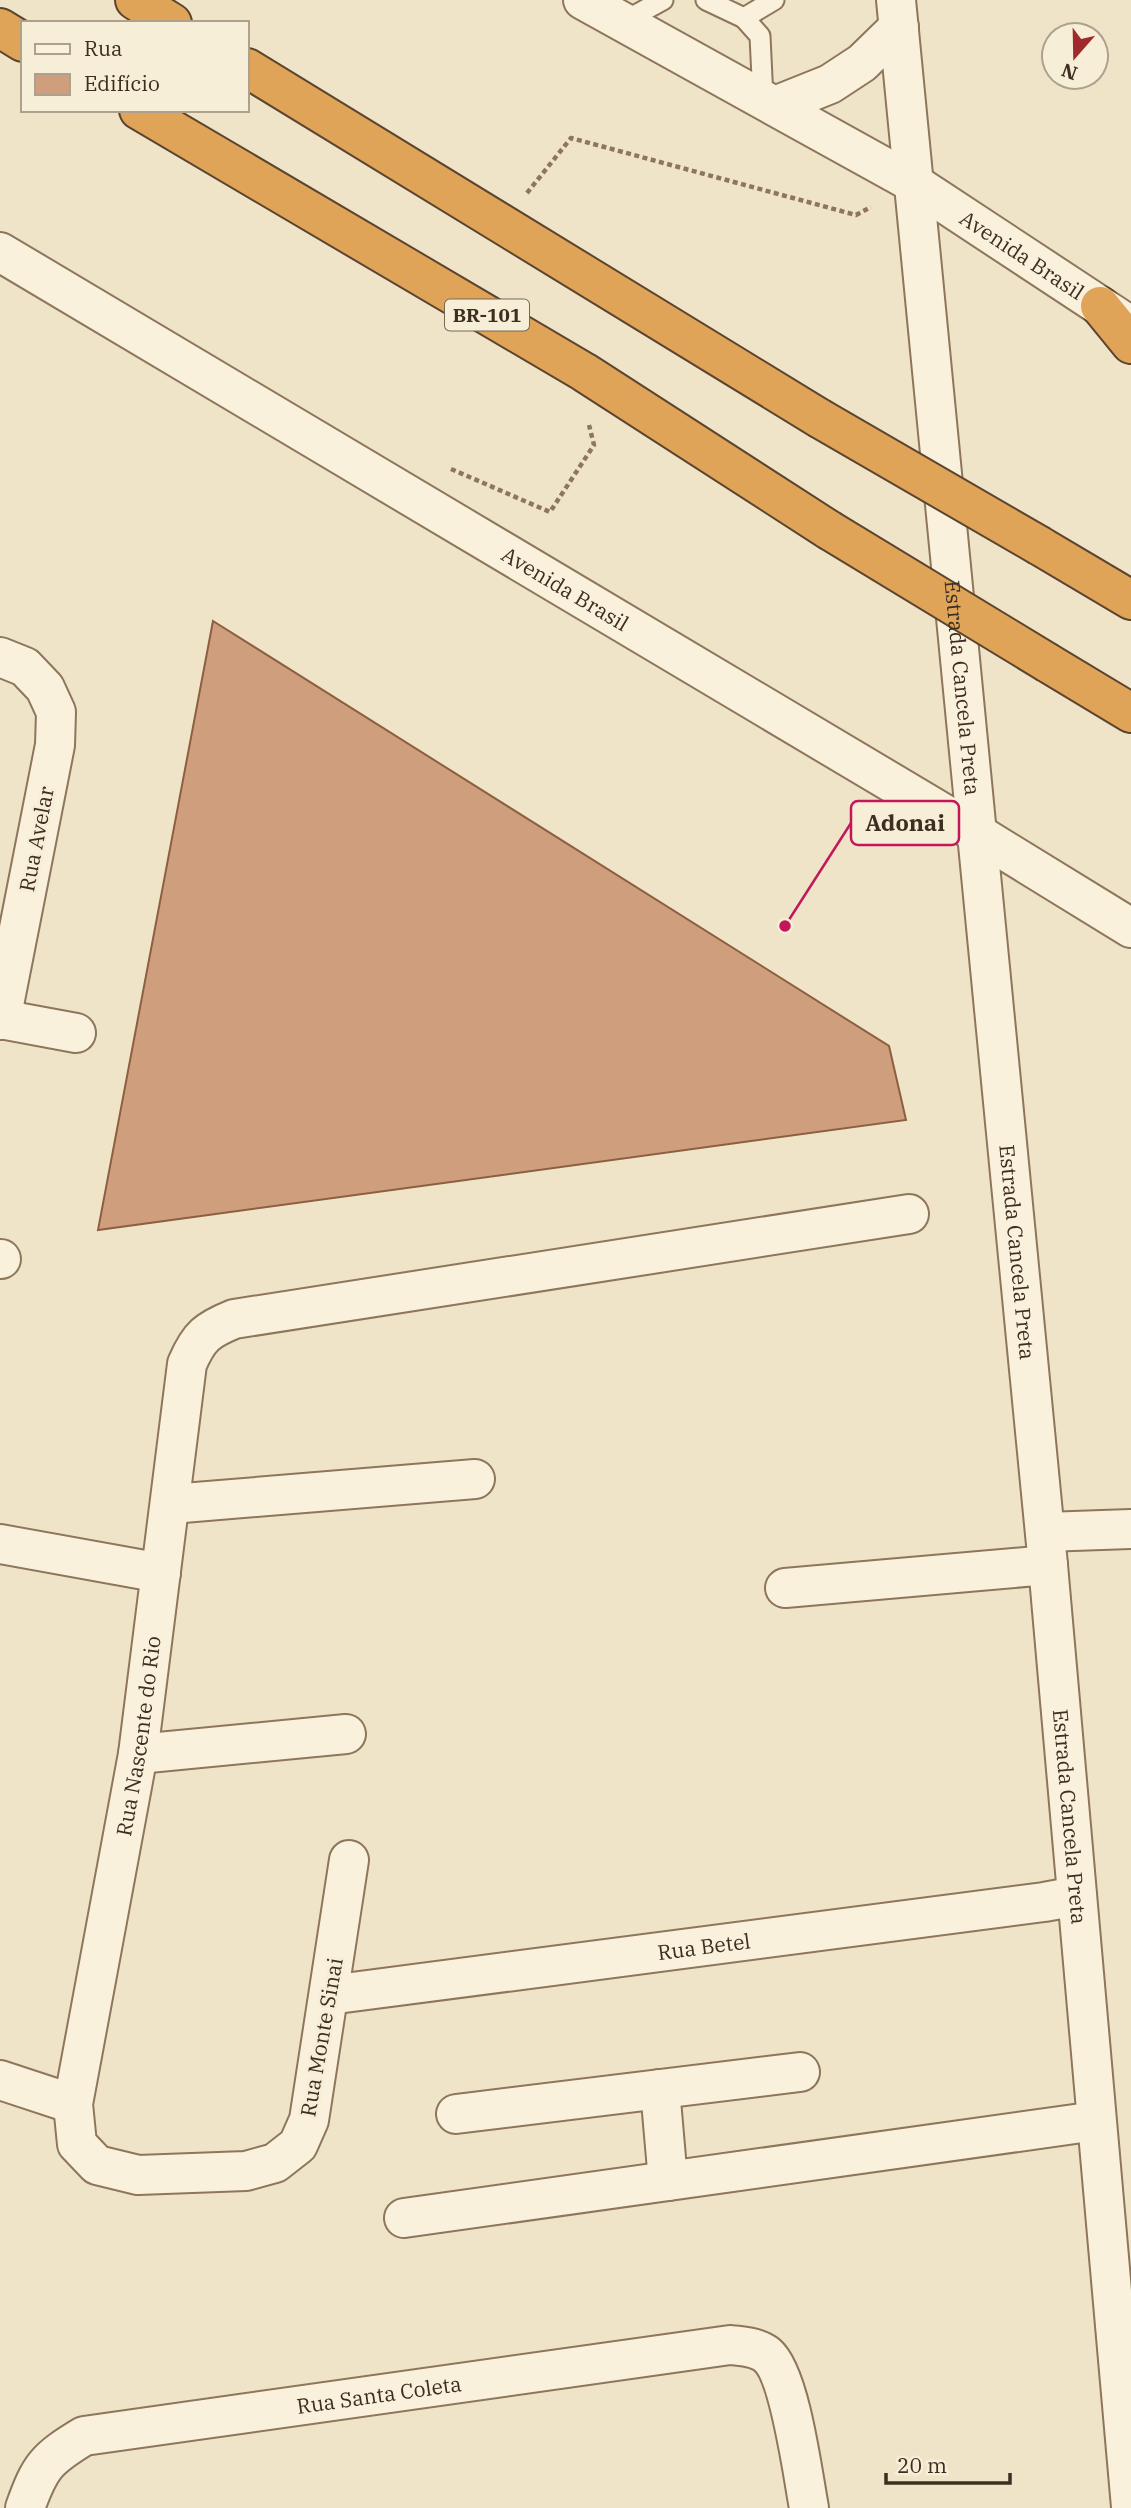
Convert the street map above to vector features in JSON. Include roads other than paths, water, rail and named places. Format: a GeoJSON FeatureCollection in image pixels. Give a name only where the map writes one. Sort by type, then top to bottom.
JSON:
{"type":"FeatureCollection","features":[{"type":"Feature","properties":{"kind":"highway"},"geometry":{"type":"LineString","coordinates":[[135,0],[169,21]]}},
{"type":"Feature","properties":{"kind":"highway"},"geometry":{"type":"LineString","coordinates":[[0,28],[21,41]]}},
{"type":"Feature","properties":{"kind":"highway"},"geometry":{"type":"LineString","coordinates":[[248,69],[819,418],[1131,600]]}},
{"type":"Feature","properties":{"kind":"highway","name":"BR-101"},"geometry":{"type":"LineString","coordinates":[[142,112],[584,372],[829,530],[1131,713]]}},
{"type":"Feature","properties":{"kind":"highway"},"geometry":{"type":"LineString","coordinates":[[1116,316],[1131,344]]}},
{"type":"Feature","properties":{"kind":"street","name":"Avenida Brasil"},"geometry":{"type":"LineString","coordinates":[[583,0],[915,184],[1116,316]]}},
{"type":"Feature","properties":{"kind":"street"},"geometry":{"type":"LineString","coordinates":[[769,103],[830,84],[862,63],[897,14]]}},
{"type":"Feature","properties":{"kind":"street","name":"Estrada Cancela Preta"},"geometry":{"type":"LineString","coordinates":[[897,14],[1046,1548],[1130,2490]]}},
{"type":"Feature","properties":{"kind":"street","name":"Avenida Brasil"},"geometry":{"type":"LineString","coordinates":[[0,252],[978,834],[1131,928]]}},
{"type":"Feature","properties":{"kind":"street","name":"Rua Avelar"},"geometry":{"type":"LineString","coordinates":[[0,1019],[55,745],[56,712],[45,688],[13,662]]}},
{"type":"Feature","properties":{"kind":"street"},"geometry":{"type":"LineString","coordinates":[[0,1019],[76,1033]]}},
{"type":"Feature","properties":{"kind":"street","name":"Rua Nascente do Rio"},"geometry":{"type":"LineString","coordinates":[[73,2104],[138,1754],[187,1364],[196,1343],[211,1328],[234,1319],[909,1214]]}},
{"type":"Feature","properties":{"kind":"street"},"geometry":{"type":"LineString","coordinates":[[171,1504],[475,1479]]}},
{"type":"Feature","properties":{"kind":"street"},"geometry":{"type":"LineString","coordinates":[[785,1588],[1046,1548],[1131,1529]]}},
{"type":"Feature","properties":{"kind":"street"},"geometry":{"type":"LineString","coordinates":[[0,1544],[161,1573]]}},
{"type":"Feature","properties":{"kind":"street"},"geometry":{"type":"LineString","coordinates":[[138,1754],[346,1734]]}},
{"type":"Feature","properties":{"kind":"street","name":"Rua Monte Sinai"},"geometry":{"type":"LineString","coordinates":[[73,2104],[77,2144],[97,2165],[138,2175],[246,2171],[275,2163],[298,2146],[309,2120],[349,1860]]}},
{"type":"Feature","properties":{"kind":"street","name":"Rua Betel"},"geometry":{"type":"LineString","coordinates":[[329,1995],[1077,1896]]}},
{"type":"Feature","properties":{"kind":"street"},"geometry":{"type":"LineString","coordinates":[[456,2114],[800,2072]]}},
{"type":"Feature","properties":{"kind":"street"},"geometry":{"type":"LineString","coordinates":[[0,2080],[73,2104]]}},
{"type":"Feature","properties":{"kind":"street"},"geometry":{"type":"LineString","coordinates":[[660,2089],[668,2181]]}},
{"type":"Feature","properties":{"kind":"street"},"geometry":{"type":"LineString","coordinates":[[404,2218],[1096,2121]]}},
{"type":"Feature","properties":{"kind":"street","name":"Rua Santa Coleta"},"geometry":{"type":"LineString","coordinates":[[25,2508],[36,2478],[55,2454],[84,2436],[730,2344],[750,2347],[768,2355],[782,2377],[809,2508]]}},
{"type":"Feature","properties":{"kind":"lane"},"geometry":{"type":"LineString","coordinates":[[623,22],[663,0]]}},
{"type":"Feature","properties":{"kind":"lane"},"geometry":{"type":"LineString","coordinates":[[706,0],[744,18],[760,36],[769,103]]}},
{"type":"Feature","properties":{"kind":"lane"},"geometry":{"type":"LineString","coordinates":[[744,18],[774,0]]}},
{"type":"Feature","properties":{"kind":"place","name":"Adonai"},"geometry":{"type":"Point","coordinates":[785,926]}}]}
